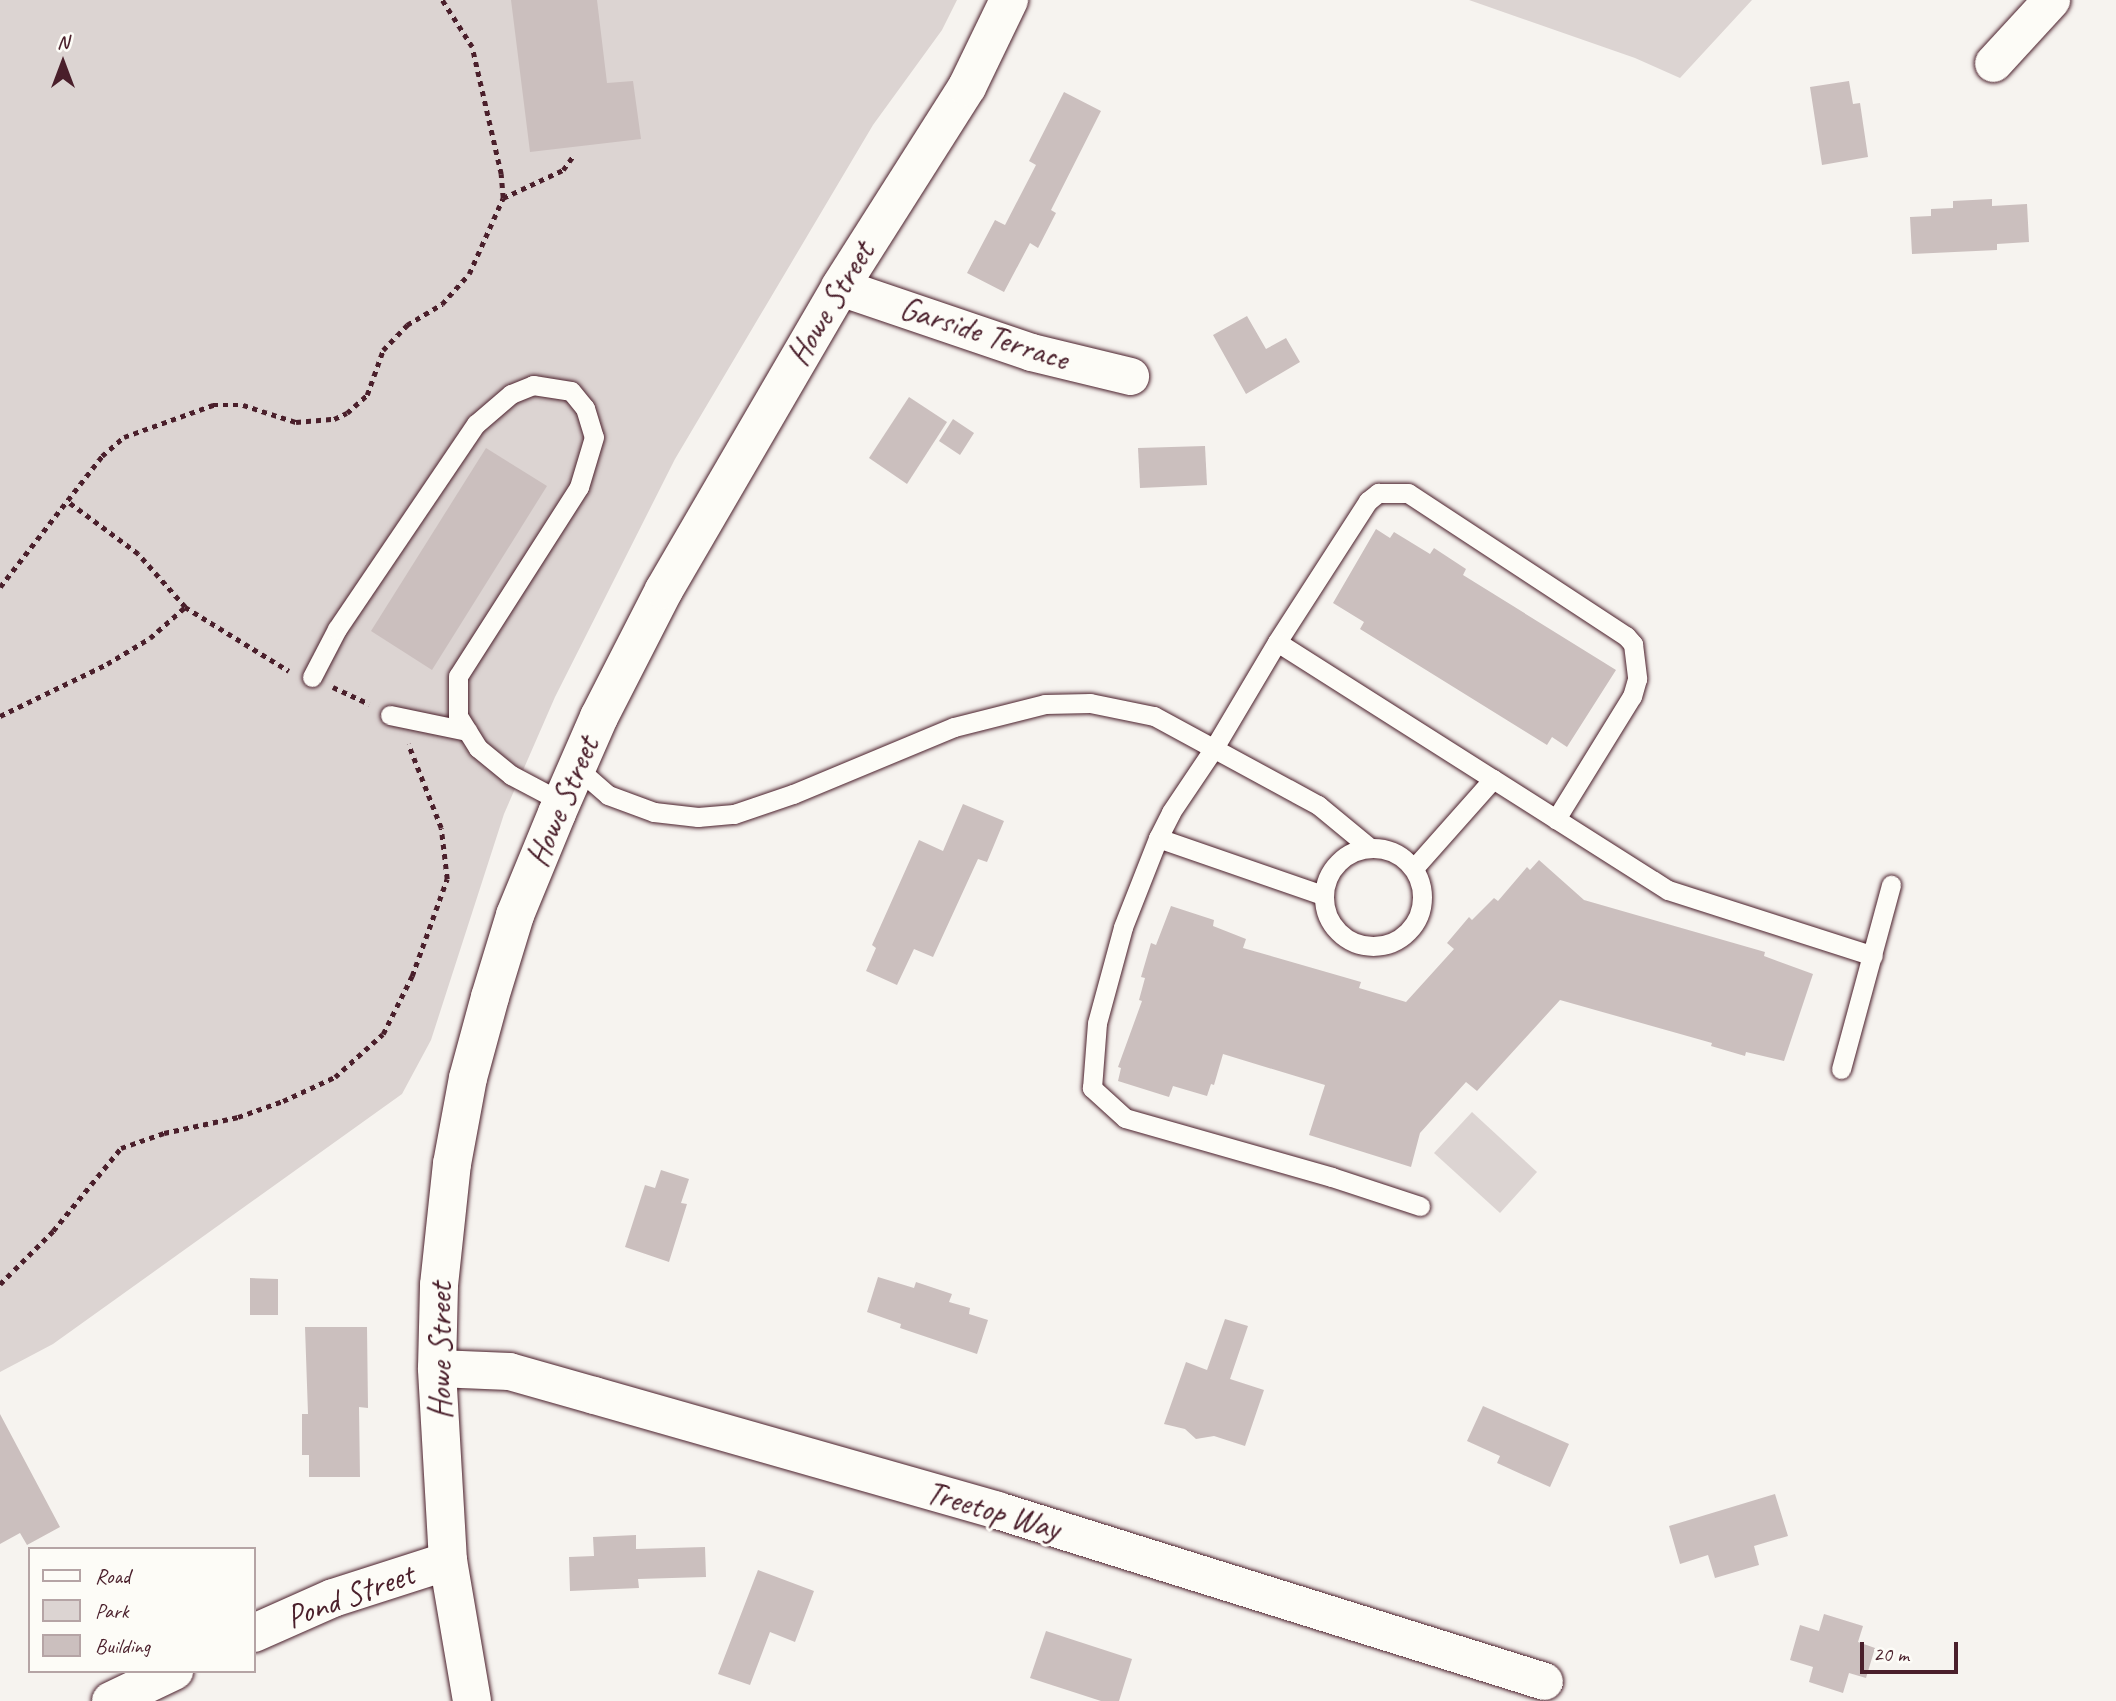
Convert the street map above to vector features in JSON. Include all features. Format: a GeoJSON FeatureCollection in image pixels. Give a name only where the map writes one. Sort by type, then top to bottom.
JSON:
{"type":"FeatureCollection","features":[{"type":"Feature","properties":{"kind":"main road","name":"Howe Street"},"geometry":{"type":"LineString","coordinates":[[472,1701],[448,1561],[437,1368],[445,1225],[454,1153],[468,1078],[516,915],[569,785],[664,590],[840,287],[967,87],[1009,0]]}},
{"type":"Feature","properties":{"kind":"main road","name":"Pond Street"},"geometry":{"type":"LineString","coordinates":[[256,1632],[333,1598],[448,1561]]}},
{"type":"Feature","properties":{"kind":"main road"},"geometry":{"type":"LineString","coordinates":[[111,1701],[170,1673]]}},
{"type":"Feature","properties":{"kind":"street"},"geometry":{"type":"LineString","coordinates":[[1993,62],[2052,0]]}},
{"type":"Feature","properties":{"kind":"street","name":"Garside Terrace"},"geometry":{"type":"LineString","coordinates":[[840,287],[1031,352],[1130,376]]}},
{"type":"Feature","properties":{"kind":"street","name":"Treetop Way"},"geometry":{"type":"LineString","coordinates":[[437,1368],[509,1371],[594,1395],[997,1510],[1544,1681]]}},
{"type":"Feature","properties":{"kind":"lane"},"geometry":{"type":"LineString","coordinates":[[312,677],[337,629],[476,424],[511,394],[533,385],[571,391],[585,408],[594,438],[579,487],[458,676],[458,716],[478,748],[511,775],[608,795],[654,812],[698,817],[734,814],[793,794],[954,727],[1045,704],[1090,703],[1154,716],[1318,805],[1369,847],[1395,852],[1414,869],[1421,883],[1423,898],[1420,914],[1401,938],[1372,946],[1342,936],[1325,910],[1324,895],[1329,874],[1342,858],[1369,847]]}},
{"type":"Feature","properties":{"kind":"lane"},"geometry":{"type":"LineString","coordinates":[[1420,1206],[1332,1177],[1125,1118],[1092,1088],[1102,1000],[1123,927],[1171,812],[1214,748],[1276,642],[1368,501],[1378,494],[1408,493],[1626,636],[1633,645],[1637,679],[1632,695],[1556,818]]}},
{"type":"Feature","properties":{"kind":"lane"},"geometry":{"type":"LineString","coordinates":[[1276,642],[1668,890],[1872,956]]}},
{"type":"Feature","properties":{"kind":"lane"},"geometry":{"type":"LineString","coordinates":[[390,715],[467,731]]}},
{"type":"Feature","properties":{"kind":"lane"},"geometry":{"type":"LineString","coordinates":[[1414,869],[1493,779]]}},
{"type":"Feature","properties":{"kind":"lane"},"geometry":{"type":"LineString","coordinates":[[1158,838],[1324,895]]}},
{"type":"Feature","properties":{"kind":"lane"},"geometry":{"type":"LineString","coordinates":[[1841,1069],[1891,886]]}},
{"type":"Feature","properties":{"kind":"path"},"geometry":{"type":"LineString","coordinates":[[0,587],[102,456],[124,437],[200,407],[243,405],[296,422],[311,423],[347,413],[367,395],[383,350],[407,325],[442,304],[468,274],[503,198],[492,123],[472,47],[442,0]]}},
{"type":"Feature","properties":{"kind":"path"},"geometry":{"type":"LineString","coordinates":[[503,198],[563,170],[573,156]]}},
{"type":"Feature","properties":{"kind":"path"},"geometry":{"type":"LineString","coordinates":[[0,716],[107,664],[150,638],[185,607],[138,554],[68,502]]}},
{"type":"Feature","properties":{"kind":"path"},"geometry":{"type":"LineString","coordinates":[[0,1284],[53,1231],[121,1148],[164,1133],[238,1117],[294,1097],[335,1077],[383,1034],[412,975],[447,879],[447,856],[441,828],[406,738]]}},
{"type":"Feature","properties":{"kind":"green space"},"geometry":{"type":"Polygon","coordinates":[[[0,0],[957,0],[942,30],[873,125],[675,459],[555,697],[504,814],[431,1040],[402,1094],[53,1344],[0,1372],[0,0]]]}},
{"type":"Feature","properties":{"kind":"green space"},"geometry":{"type":"Polygon","coordinates":[[[1469,0],[1752,0],[1680,78],[1635,58],[1469,0]]]}},
{"type":"Feature","properties":{"kind":"green space"},"geometry":{"type":"Polygon","coordinates":[[[1472,1112],[1537,1172],[1500,1213],[1434,1153],[1472,1112]]]}},
{"type":"Feature","properties":{"kind":"building"},"geometry":{"type":"Polygon","coordinates":[[[511,0],[597,0],[607,83],[633,81],[641,139],[530,152],[511,0]]]}},
{"type":"Feature","properties":{"kind":"building"},"geometry":{"type":"Polygon","coordinates":[[[1849,81],[1853,104],[1860,103],[1868,157],[1822,165],[1810,87],[1849,81]]]}},
{"type":"Feature","properties":{"kind":"building"},"geometry":{"type":"Polygon","coordinates":[[[1064,92],[1101,111],[1051,210],[1056,213],[1038,248],[1030,243],[1004,292],[967,273],[995,220],[1005,225],[1036,165],[1029,161],[1064,92]]]}},
{"type":"Feature","properties":{"kind":"building"},"geometry":{"type":"Polygon","coordinates":[[[1992,199],[1992,206],[2027,204],[2029,242],[1997,244],[1997,250],[1912,254],[1910,217],[1931,216],[1931,209],[1953,208],[1953,201],[1992,199]]]}},
{"type":"Feature","properties":{"kind":"building"},"geometry":{"type":"Polygon","coordinates":[[[1247,316],[1266,349],[1286,338],[1300,362],[1246,394],[1213,335],[1247,316]]]}},
{"type":"Feature","properties":{"kind":"building"},"geometry":{"type":"Polygon","coordinates":[[[909,397],[947,422],[907,484],[869,458],[909,397]]]}},
{"type":"Feature","properties":{"kind":"building"},"geometry":{"type":"Polygon","coordinates":[[[953,419],[974,433],[960,455],[939,441],[953,419]]]}},
{"type":"Feature","properties":{"kind":"building"},"geometry":{"type":"Polygon","coordinates":[[[1205,446],[1207,485],[1140,488],[1138,448],[1205,446]]]}},
{"type":"Feature","properties":{"kind":"building"},"geometry":{"type":"Polygon","coordinates":[[[486,448],[547,486],[432,670],[371,631],[486,448]]]}},
{"type":"Feature","properties":{"kind":"building"},"geometry":{"type":"Polygon","coordinates":[[[1376,529],[1390,538],[1394,532],[1430,554],[1434,548],[1466,569],[1463,575],[1616,670],[1567,747],[1552,737],[1547,745],[1360,629],[1364,622],[1333,603],[1376,529]]]}},
{"type":"Feature","properties":{"kind":"building"},"geometry":{"type":"Polygon","coordinates":[[[963,804],[1004,821],[987,862],[978,859],[933,957],[914,949],[897,985],[866,971],[876,948],[872,945],[919,840],[943,851],[963,804]]]}},
{"type":"Feature","properties":{"kind":"building"},"geometry":{"type":"Polygon","coordinates":[[[1539,860],[1584,900],[1765,952],[1764,956],[1813,974],[1784,1061],[1746,1052],[1745,1056],[1711,1046],[1712,1043],[1560,1000],[1477,1091],[1466,1082],[1420,1133],[1411,1167],[1309,1135],[1325,1085],[1223,1054],[1214,1085],[1211,1084],[1207,1096],[1173,1086],[1169,1097],[1118,1081],[1121,1068],[1118,1067],[1142,1001],[1139,1000],[1145,978],[1141,977],[1151,943],[1156,945],[1171,906],[1214,920],[1213,926],[1246,939],[1243,948],[1361,982],[1359,988],[1406,1002],[1454,949],[1447,943],[1469,917],[1472,920],[1494,898],[1498,901],[1527,867],[1530,870],[1539,860]]]}},
{"type":"Feature","properties":{"kind":"building"},"geometry":{"type":"Polygon","coordinates":[[[661,1170],[689,1179],[681,1203],[687,1204],[669,1262],[625,1247],[645,1185],[655,1188],[661,1170]]]}},
{"type":"Feature","properties":{"kind":"building"},"geometry":{"type":"Polygon","coordinates":[[[878,1277],[914,1288],[916,1282],[952,1294],[949,1302],[970,1308],[969,1314],[988,1320],[977,1354],[900,1328],[901,1324],[867,1312],[878,1277]]]}},
{"type":"Feature","properties":{"kind":"building"},"geometry":{"type":"Polygon","coordinates":[[[250,1278],[278,1279],[278,1315],[250,1315],[250,1278]]]}},
{"type":"Feature","properties":{"kind":"building"},"geometry":{"type":"Polygon","coordinates":[[[1225,1319],[1248,1326],[1230,1379],[1264,1390],[1245,1446],[1214,1436],[1196,1439],[1185,1429],[1164,1424],[1186,1362],[1207,1370],[1225,1319]]]}},
{"type":"Feature","properties":{"kind":"building"},"geometry":{"type":"Polygon","coordinates":[[[305,1327],[367,1327],[368,1408],[359,1407],[360,1477],[309,1477],[309,1455],[302,1455],[302,1414],[308,1414],[305,1327]]]}},
{"type":"Feature","properties":{"kind":"building"},"geometry":{"type":"Polygon","coordinates":[[[1483,1406],[1569,1444],[1550,1487],[1497,1463],[1500,1456],[1467,1441],[1483,1406]]]}},
{"type":"Feature","properties":{"kind":"building"},"geometry":{"type":"Polygon","coordinates":[[[0,1414],[60,1527],[27,1545],[20,1533],[0,1544],[0,1414]]]}},
{"type":"Feature","properties":{"kind":"building"},"geometry":{"type":"Polygon","coordinates":[[[1775,1494],[1788,1536],[1754,1546],[1759,1565],[1715,1578],[1708,1555],[1680,1564],[1669,1526],[1775,1494]]]}},
{"type":"Feature","properties":{"kind":"building"},"geometry":{"type":"Polygon","coordinates":[[[636,1535],[636,1549],[705,1547],[706,1577],[638,1579],[639,1588],[570,1591],[569,1557],[594,1556],[593,1537],[636,1535]]]}},
{"type":"Feature","properties":{"kind":"building"},"geometry":{"type":"Polygon","coordinates":[[[758,1570],[814,1591],[795,1642],[770,1632],[750,1685],[718,1674],[758,1570]]]}},
{"type":"Feature","properties":{"kind":"building"},"geometry":{"type":"Polygon","coordinates":[[[1824,1614],[1863,1626],[1858,1642],[1875,1648],[1866,1678],[1849,1673],[1843,1693],[1809,1682],[1813,1667],[1790,1660],[1800,1625],[1819,1631],[1824,1614]]]}},
{"type":"Feature","properties":{"kind":"building"},"geometry":{"type":"Polygon","coordinates":[[[1046,1631],[1132,1659],[1119,1701],[1101,1701],[1030,1678],[1046,1631]]]}}]}
